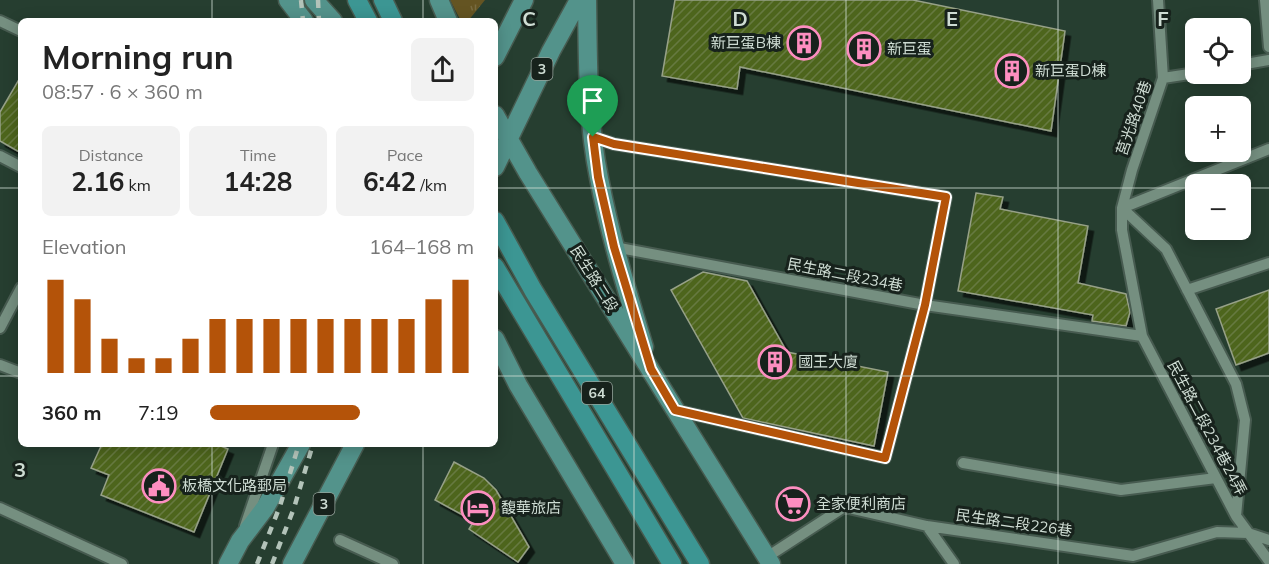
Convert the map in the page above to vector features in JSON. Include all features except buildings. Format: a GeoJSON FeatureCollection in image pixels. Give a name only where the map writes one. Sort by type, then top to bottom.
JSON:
{"type":"FeatureCollection","features":[{"type":"Feature","properties":{"kind":"highway"},"geometry":{"type":"LineString","coordinates":[[357,0],[366,18]]}},
{"type":"Feature","properties":{"kind":"highway"},"geometry":{"type":"LineString","coordinates":[[383,0],[392,18]]}},
{"type":"Feature","properties":{"kind":"highway","name":"64"},"geometry":{"type":"LineString","coordinates":[[498,226],[534,290],[700,564]]}},
{"type":"Feature","properties":{"kind":"highway","name":"64"},"geometry":{"type":"LineString","coordinates":[[498,272],[672,564]]}},
{"type":"Feature","properties":{"kind":"main road"},"geometry":{"type":"LineString","coordinates":[[288,0],[302,18]]}},
{"type":"Feature","properties":{"kind":"main road"},"geometry":{"type":"LineString","coordinates":[[314,0],[330,18]]}},
{"type":"Feature","properties":{"kind":"main road"},"geometry":{"type":"LineString","coordinates":[[439,0],[447,18]]}},
{"type":"Feature","properties":{"kind":"main road"},"geometry":{"type":"LineString","coordinates":[[498,51],[524,0]]}},
{"type":"Feature","properties":{"kind":"main road","name":"3"},"geometry":{"type":"LineString","coordinates":[[498,161],[551,51],[579,0]]}},
{"type":"Feature","properties":{"kind":"main road"},"geometry":{"type":"LineString","coordinates":[[587,0],[589,106],[598,177],[614,247],[651,369]]}},
{"type":"Feature","properties":{"kind":"main road","name":"民生路二段"},"geometry":{"type":"LineString","coordinates":[[498,120],[528,173],[769,560]]}},
{"type":"Feature","properties":{"kind":"main road"},"geometry":{"type":"LineString","coordinates":[[498,345],[518,385],[625,564]]}},
{"type":"Feature","properties":{"kind":"main road"},"geometry":{"type":"LineString","coordinates":[[498,370],[518,385]]}},
{"type":"Feature","properties":{"kind":"main road"},"geometry":{"type":"LineString","coordinates":[[228,564],[240,541],[265,508],[299,447]]}},
{"type":"Feature","properties":{"kind":"main road","name":"3"},"geometry":{"type":"LineString","coordinates":[[292,564],[353,447]]}},
{"type":"Feature","properties":{"kind":"street","name":"莒光路40巷"},"geometry":{"type":"LineString","coordinates":[[1122,230],[1122,208],[1132,170],[1163,78],[1158,0]]}},
{"type":"Feature","properties":{"kind":"street"},"geometry":{"type":"LineString","coordinates":[[1265,0],[1269,47]]}},
{"type":"Feature","properties":{"kind":"street"},"geometry":{"type":"LineString","coordinates":[[0,21],[18,30]]}},
{"type":"Feature","properties":{"kind":"street"},"geometry":{"type":"LineString","coordinates":[[1251,63],[1269,60]]}},
{"type":"Feature","properties":{"kind":"street"},"geometry":{"type":"LineString","coordinates":[[1163,78],[1185,75]]}},
{"type":"Feature","properties":{"kind":"street"},"geometry":{"type":"LineString","coordinates":[[593,137],[626,146],[946,197],[925,305],[885,458],[675,410]]}},
{"type":"Feature","properties":{"kind":"street"},"geometry":{"type":"LineString","coordinates":[[1236,516],[1245,420],[1236,384],[1166,249],[1122,208],[1269,149]]}},
{"type":"Feature","properties":{"kind":"street"},"geometry":{"type":"LineString","coordinates":[[0,156],[18,165]]}},
{"type":"Feature","properties":{"kind":"street","name":"民生路二段234巷24弄"},"geometry":{"type":"LineString","coordinates":[[1122,230],[1142,336],[1236,516],[1269,561]]}},
{"type":"Feature","properties":{"kind":"street","name":"民生路二段234巷"},"geometry":{"type":"LineString","coordinates":[[614,247],[925,305],[1142,336]]}},
{"type":"Feature","properties":{"kind":"street"},"geometry":{"type":"LineString","coordinates":[[1187,290],[1269,263]]}},
{"type":"Feature","properties":{"kind":"street"},"geometry":{"type":"LineString","coordinates":[[0,328],[18,294]]}},
{"type":"Feature","properties":{"kind":"street"},"geometry":{"type":"LineString","coordinates":[[0,365],[18,372]]}},
{"type":"Feature","properties":{"kind":"street"},"geometry":{"type":"LineString","coordinates":[[240,541],[272,447]]}},
{"type":"Feature","properties":{"kind":"street"},"geometry":{"type":"LineString","coordinates":[[963,463],[1121,490],[1216,478]]}},
{"type":"Feature","properties":{"kind":"street","name":"民生路二段226巷"},"geometry":{"type":"LineString","coordinates":[[769,560],[844,507],[927,526],[1135,560],[1217,532],[1248,533],[1269,540]]}},
{"type":"Feature","properties":{"kind":"street"},"geometry":{"type":"LineString","coordinates":[[0,508],[122,564]]}},
{"type":"Feature","properties":{"kind":"street"},"geometry":{"type":"LineString","coordinates":[[927,526],[954,564]]}},
{"type":"Feature","properties":{"kind":"street"},"geometry":{"type":"LineString","coordinates":[[340,540],[393,564]]}},
{"type":"Feature","properties":{"kind":"street"},"geometry":{"type":"LineString","coordinates":[[944,564],[945,551]]}},
{"type":"Feature","properties":{"kind":"green space"},"geometry":{"type":"Polygon","coordinates":[[[450,0],[485,0],[470,18],[459,18],[450,0]]]}},
{"type":"Feature","properties":{"kind":"railway"},"geometry":{"type":"LineString","coordinates":[[301,0],[303,18]]}},
{"type":"Feature","properties":{"kind":"railway"},"geometry":{"type":"LineString","coordinates":[[318,0],[319,18]]}},
{"type":"Feature","properties":{"kind":"railway"},"geometry":{"type":"LineString","coordinates":[[257,564],[280,506],[298,447]]}},
{"type":"Feature","properties":{"kind":"railway"},"geometry":{"type":"LineString","coordinates":[[272,564],[294,508],[312,447]]}},
{"type":"Feature","properties":{"kind":"place","name":"新巨蛋B棟"},"geometry":{"type":"Point","coordinates":[804,43]}},
{"type":"Feature","properties":{"kind":"place","name":"新巨蛋"},"geometry":{"type":"Point","coordinates":[864,49]}},
{"type":"Feature","properties":{"kind":"place","name":"新巨蛋D棟"},"geometry":{"type":"Point","coordinates":[1012,71]}},
{"type":"Feature","properties":{"kind":"place","name":"國王大廈"},"geometry":{"type":"Point","coordinates":[775,362]}},
{"type":"Feature","properties":{"kind":"place","name":"板橋文化路郵局"},"geometry":{"type":"Point","coordinates":[159,486]}},
{"type":"Feature","properties":{"kind":"place","name":"全家便利商店"},"geometry":{"type":"Point","coordinates":[793,504]}},
{"type":"Feature","properties":{"kind":"place","name":"馥華旅店"},"geometry":{"type":"Point","coordinates":[478,508]}},
{"type":"Feature","properties":{"kind":"route"},"geometry":{"type":"LineString","coordinates":[[593,137],[614,144],[946,197],[925,305],[885,458],[675,410],[651,369],[614,247],[598,177],[593,137]]}}]}
